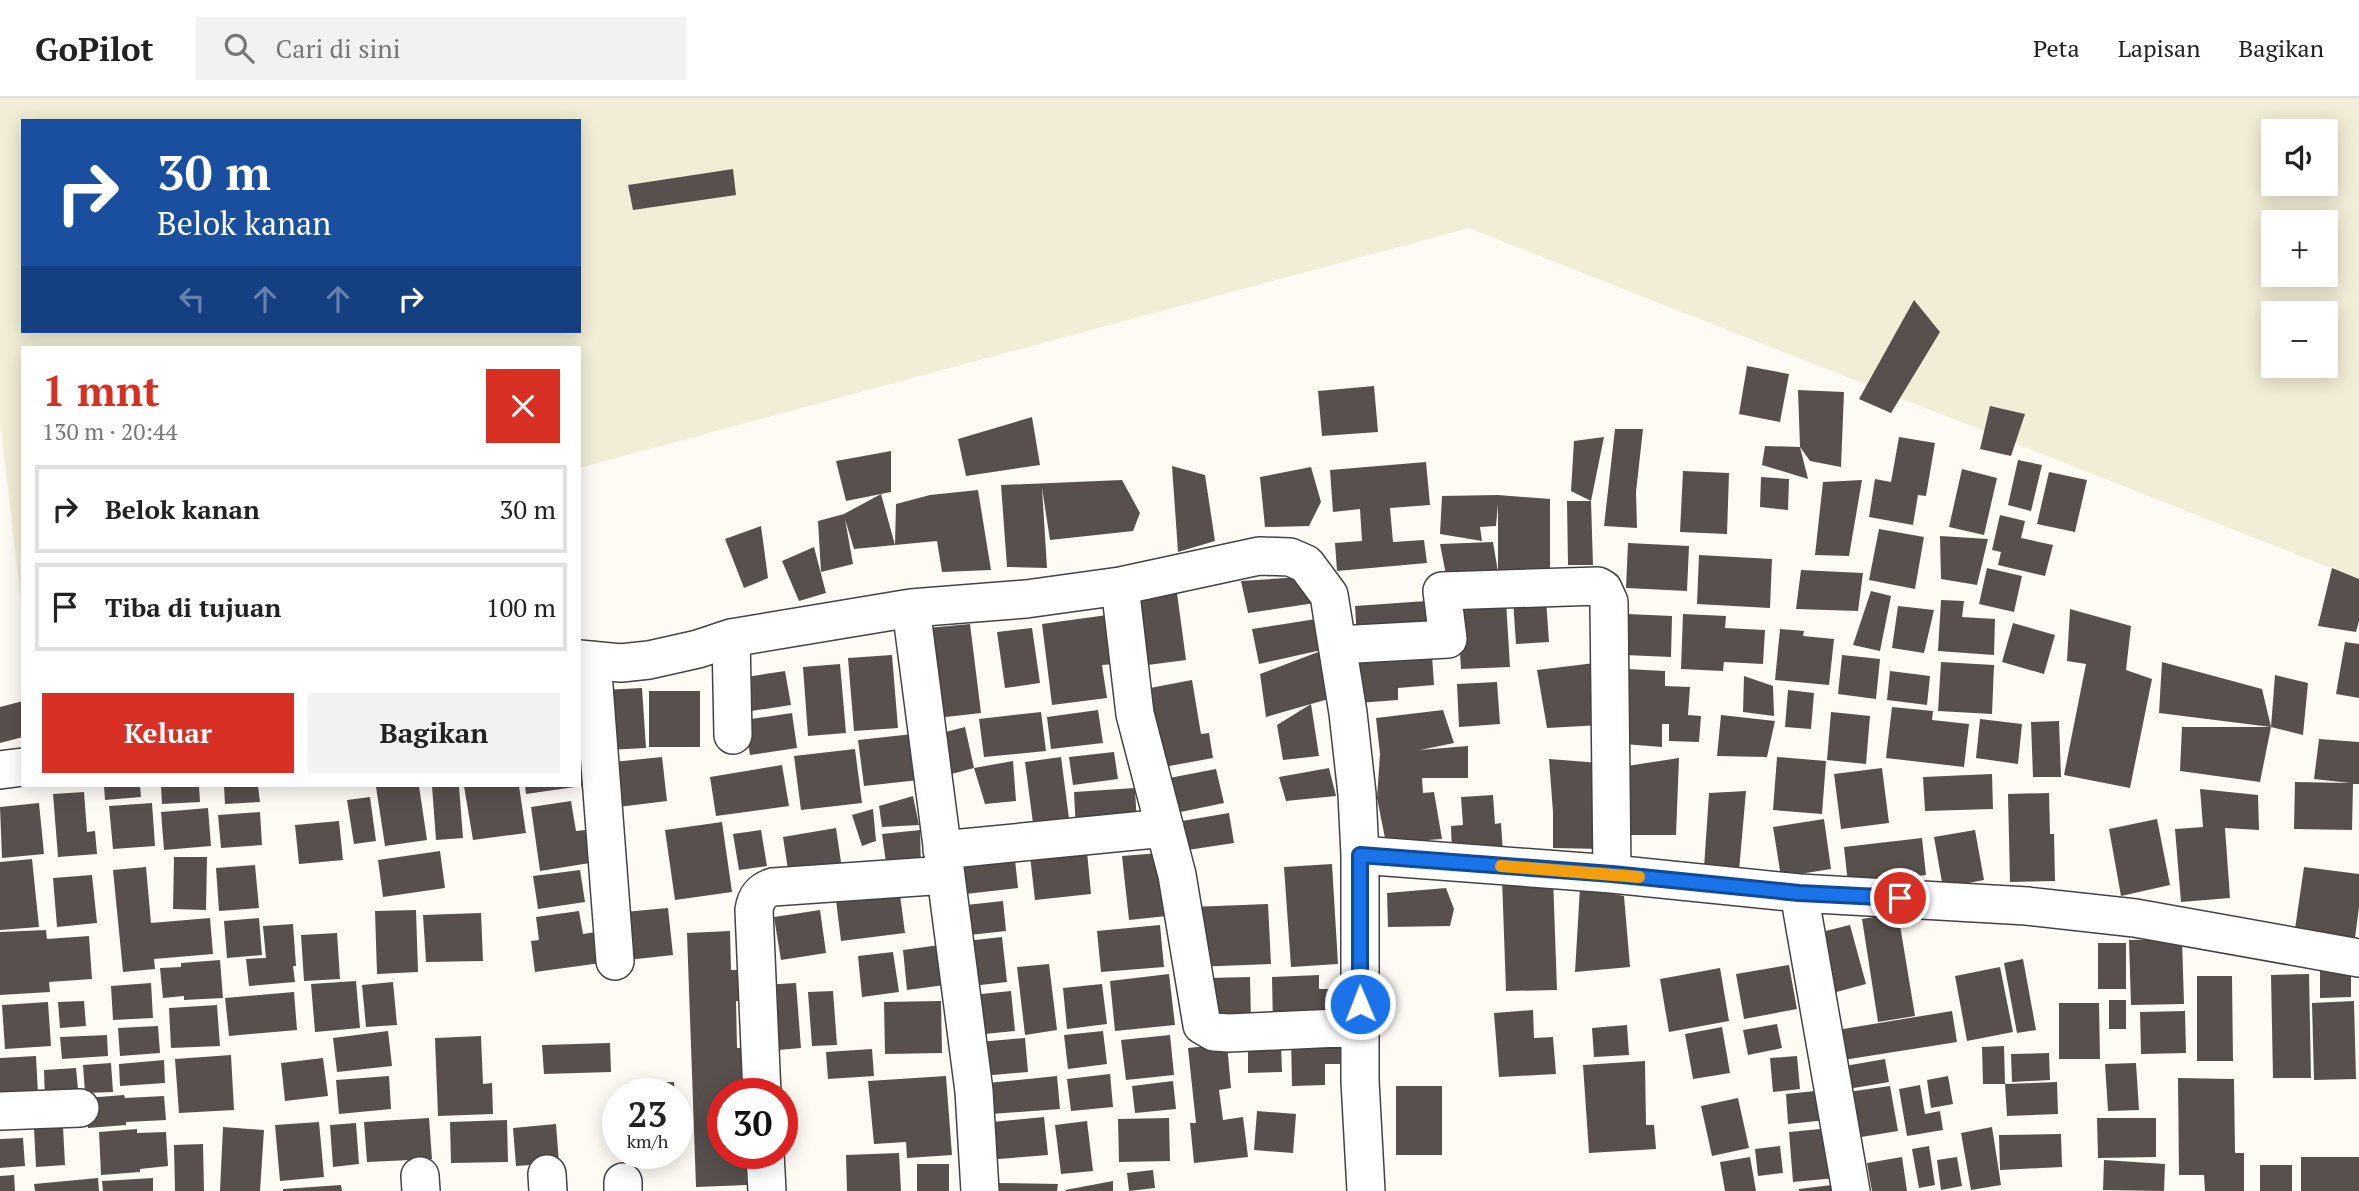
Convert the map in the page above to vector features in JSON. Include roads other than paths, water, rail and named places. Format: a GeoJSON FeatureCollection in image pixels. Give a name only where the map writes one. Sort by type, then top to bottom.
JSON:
{"type":"FeatureCollection","features":[{"type":"Feature","properties":{"kind":"street"},"geometry":{"type":"LineString","coordinates":[[615,961],[586,659],[621,663],[649,660],[731,638],[911,608],[1026,599],[1120,586],[1259,556],[1290,557],[1306,564],[1329,595],[1348,713],[1356,780],[1360,855],[1360,1081],[1366,1191]]}},
{"type":"Feature","properties":{"kind":"street"},"geometry":{"type":"LineString","coordinates":[[1120,586],[1135,714],[1177,876],[1202,1025],[1214,1032],[1361,1027]]}},
{"type":"Feature","properties":{"kind":"street"},"geometry":{"type":"LineString","coordinates":[[1337,645],[1448,639],[1442,591],[1598,586],[1603,589],[1609,602],[1612,874]]}},
{"type":"Feature","properties":{"kind":"street"},"geometry":{"type":"LineString","coordinates":[[911,608],[974,1091],[980,1191]]}},
{"type":"Feature","properties":{"kind":"street"},"geometry":{"type":"LineString","coordinates":[[731,638],[733,735]]}},
{"type":"Feature","properties":{"kind":"street"},"geometry":{"type":"LineString","coordinates":[[0,770],[21,767]]}},
{"type":"Feature","properties":{"kind":"street"},"geometry":{"type":"LineString","coordinates":[[761,1078],[754,910],[756,900],[763,891],[773,887],[1165,828]]}},
{"type":"Feature","properties":{"kind":"street"},"geometry":{"type":"LineString","coordinates":[[1360,855],[1612,874],[1799,893],[2027,906],[2108,915],[2359,958]]}},
{"type":"Feature","properties":{"kind":"street"},"geometry":{"type":"LineString","coordinates":[[1799,893],[1851,1191]]}},
{"type":"Feature","properties":{"kind":"street"},"geometry":{"type":"LineString","coordinates":[[0,1111],[80,1108]]}},
{"type":"Feature","properties":{"kind":"street"},"geometry":{"type":"LineString","coordinates":[[765,1169],[766,1191]]}}]}
